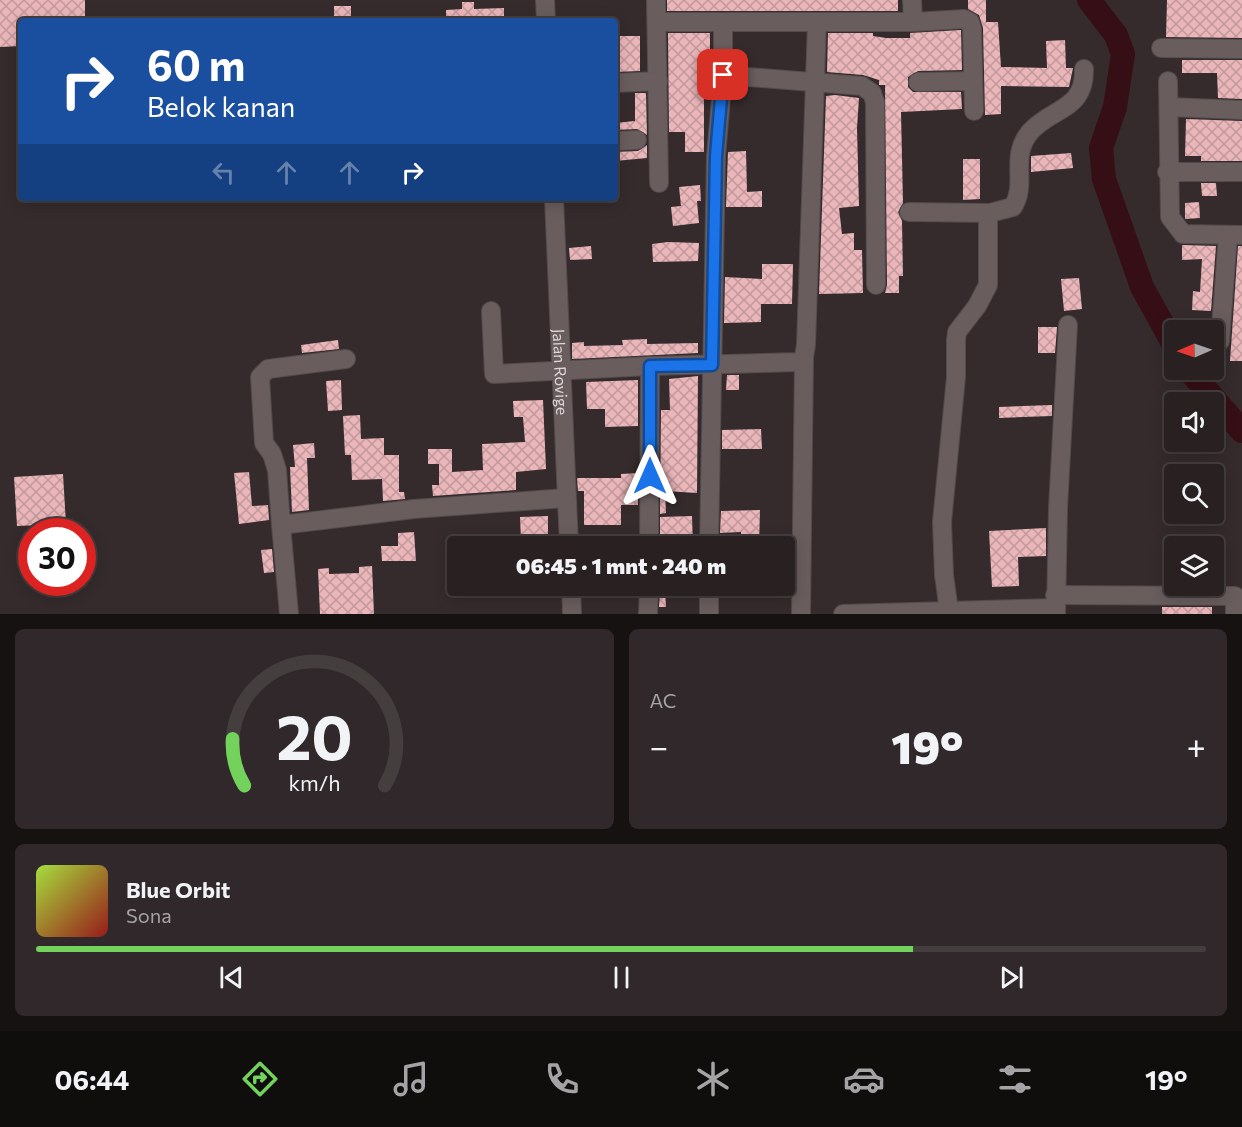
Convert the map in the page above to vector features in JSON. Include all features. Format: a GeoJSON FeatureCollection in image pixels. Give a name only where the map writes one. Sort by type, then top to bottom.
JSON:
{"type":"FeatureCollection","features":[{"type":"Feature","properties":{"kind":"street"},"geometry":{"type":"LineString","coordinates":[[545,0],[546,18]]}},
{"type":"Feature","properties":{"kind":"street"},"geometry":{"type":"LineString","coordinates":[[656,0],[659,183]]}},
{"type":"Feature","properties":{"kind":"street"},"geometry":{"type":"LineString","coordinates":[[912,0],[913,22]]}},
{"type":"Feature","properties":{"kind":"street"},"geometry":{"type":"LineString","coordinates":[[658,22],[913,22],[955,19],[970,22],[974,111]]}},
{"type":"Feature","properties":{"kind":"street"},"geometry":{"type":"LineString","coordinates":[[709,536],[716,156],[723,75],[723,22]]}},
{"type":"Feature","properties":{"kind":"street"},"geometry":{"type":"LineString","coordinates":[[801,614],[804,357],[817,22]]}},
{"type":"Feature","properties":{"kind":"street"},"geometry":{"type":"LineString","coordinates":[[1161,48],[1242,49]]}},
{"type":"Feature","properties":{"kind":"street"},"geometry":{"type":"LineString","coordinates":[[909,212],[990,213],[1006,211],[1018,200],[1018,156],[1022,145],[1030,132],[1073,103],[1084,82],[1084,69]]}},
{"type":"Feature","properties":{"kind":"street"},"geometry":{"type":"LineString","coordinates":[[723,75],[862,86],[872,93],[875,102],[876,285]]}},
{"type":"Feature","properties":{"kind":"street"},"geometry":{"type":"LineString","coordinates":[[618,82],[658,81]]}},
{"type":"Feature","properties":{"kind":"street"},"geometry":{"type":"LineString","coordinates":[[918,82],[973,81]]}},
{"type":"Feature","properties":{"kind":"street"},"geometry":{"type":"LineString","coordinates":[[1168,81],[1170,107],[1167,172],[1170,217],[1184,234],[1235,235],[1223,320]]}},
{"type":"Feature","properties":{"kind":"street"},"geometry":{"type":"LineString","coordinates":[[1170,107],[1242,110]]}},
{"type":"Feature","properties":{"kind":"street"},"geometry":{"type":"LineString","coordinates":[[618,141],[637,140]]}},
{"type":"Feature","properties":{"kind":"street"},"geometry":{"type":"LineString","coordinates":[[1167,172],[1242,172]]}},
{"type":"Feature","properties":{"kind":"street","name":"Jalan Rovige"},"geometry":{"type":"LineString","coordinates":[[554,201],[568,536]]}},
{"type":"Feature","properties":{"kind":"street"},"geometry":{"type":"LineString","coordinates":[[949,611],[944,575],[942,522],[956,377],[956,340],[957,332],[977,306],[988,285],[987,236],[990,213]]}},
{"type":"Feature","properties":{"kind":"street"},"geometry":{"type":"LineString","coordinates":[[491,311],[494,374],[560,369],[790,364],[799,362],[804,357]]}},
{"type":"Feature","properties":{"kind":"street"},"geometry":{"type":"LineString","coordinates":[[1056,606],[1068,325]]}},
{"type":"Feature","properties":{"kind":"street"},"geometry":{"type":"LineString","coordinates":[[289,614],[277,470],[272,454],[264,443],[260,377],[268,369],[346,359]]}},
{"type":"Feature","properties":{"kind":"street"},"geometry":{"type":"LineString","coordinates":[[649,536],[650,366]]}},
{"type":"Feature","properties":{"kind":"street"},"geometry":{"type":"LineString","coordinates":[[281,525],[414,508],[566,498]]}},
{"type":"Feature","properties":{"kind":"street"},"geometry":{"type":"LineString","coordinates":[[571,596],[572,614]]}},
{"type":"Feature","properties":{"kind":"street"},"geometry":{"type":"LineString","coordinates":[[648,614],[649,596]]}},
{"type":"Feature","properties":{"kind":"street"},"geometry":{"type":"LineString","coordinates":[[709,596],[709,614]]}},
{"type":"Feature","properties":{"kind":"street"},"geometry":{"type":"LineString","coordinates":[[843,614],[949,611],[1236,596],[1235,614]]}},
{"type":"Feature","properties":{"kind":"building"},"geometry":{"type":"Polygon","coordinates":[[[0,0],[85,0],[85,18],[18,18],[18,46],[0,47],[0,0]]]}},
{"type":"Feature","properties":{"kind":"building"},"geometry":{"type":"Polygon","coordinates":[[[667,0],[898,0],[898,11],[667,11],[667,0]]]}},
{"type":"Feature","properties":{"kind":"building"},"geometry":{"type":"Polygon","coordinates":[[[968,0],[986,0],[986,22],[998,22],[1001,67],[1047,68],[1046,41],[1065,40],[1066,68],[1073,68],[1069,87],[1001,86],[1001,114],[985,115],[983,28],[979,15],[968,9],[968,0]]]}},
{"type":"Feature","properties":{"kind":"building"},"geometry":{"type":"Polygon","coordinates":[[[1167,0],[1242,0],[1242,38],[1166,37],[1167,0]]]}},
{"type":"Feature","properties":{"kind":"building"},"geometry":{"type":"Polygon","coordinates":[[[462,2],[474,2],[474,9],[504,8],[504,18],[446,18],[446,10],[462,9],[462,2]]]}},
{"type":"Feature","properties":{"kind":"building"},"geometry":{"type":"Polygon","coordinates":[[[334,6],[351,6],[351,18],[334,18],[334,6]]]}},
{"type":"Feature","properties":{"kind":"building"},"geometry":{"type":"Polygon","coordinates":[[[961,30],[962,70],[918,71],[908,77],[908,87],[913,92],[961,92],[962,109],[901,112],[903,203],[898,212],[902,221],[903,276],[899,276],[899,293],[885,293],[887,285],[885,85],[879,85],[879,80],[863,75],[827,72],[828,33],[873,33],[873,36],[886,38],[910,38],[910,33],[961,30]]]}},
{"type":"Feature","properties":{"kind":"building"},"geometry":{"type":"Polygon","coordinates":[[[668,33],[710,33],[710,51],[704,51],[704,152],[685,152],[685,132],[669,132],[668,33]]]}},
{"type":"Feature","properties":{"kind":"building"},"geometry":{"type":"Polygon","coordinates":[[[618,36],[640,36],[640,71],[618,72],[618,36]]]}},
{"type":"Feature","properties":{"kind":"building"},"geometry":{"type":"Polygon","coordinates":[[[1182,60],[1242,60],[1242,99],[1218,98],[1217,73],[1182,73],[1182,60]]]}},
{"type":"Feature","properties":{"kind":"building"},"geometry":{"type":"Polygon","coordinates":[[[635,93],[646,93],[647,135],[637,129],[618,130],[618,123],[635,121],[635,93]]]}},
{"type":"Feature","properties":{"kind":"building"},"geometry":{"type":"Polygon","coordinates":[[[826,96],[859,98],[857,128],[859,206],[839,208],[842,234],[854,233],[854,250],[862,250],[863,293],[819,294],[826,96]]]}},
{"type":"Feature","properties":{"kind":"building"},"geometry":{"type":"Polygon","coordinates":[[[1186,119],[1242,121],[1242,161],[1201,161],[1201,156],[1185,156],[1186,119]]]}},
{"type":"Feature","properties":{"kind":"building"},"geometry":{"type":"Polygon","coordinates":[[[647,145],[647,158],[618,161],[618,152],[638,151],[647,145]]]}},
{"type":"Feature","properties":{"kind":"building"},"geometry":{"type":"Polygon","coordinates":[[[746,151],[747,192],[762,191],[762,207],[726,207],[728,152],[746,151]]]}},
{"type":"Feature","properties":{"kind":"building"},"geometry":{"type":"Polygon","coordinates":[[[1071,153],[1073,168],[1031,172],[1031,156],[1071,153]]]}},
{"type":"Feature","properties":{"kind":"building"},"geometry":{"type":"Polygon","coordinates":[[[963,159],[980,159],[980,199],[963,200],[963,159]]]}},
{"type":"Feature","properties":{"kind":"building"},"geometry":{"type":"Polygon","coordinates":[[[1201,183],[1216,183],[1217,196],[1202,196],[1201,183]]]}},
{"type":"Feature","properties":{"kind":"building"},"geometry":{"type":"Polygon","coordinates":[[[700,185],[701,201],[697,201],[699,223],[673,226],[671,207],[681,206],[679,187],[700,185]]]}},
{"type":"Feature","properties":{"kind":"building"},"geometry":{"type":"Polygon","coordinates":[[[1199,202],[1200,218],[1185,219],[1185,203],[1199,202]]]}},
{"type":"Feature","properties":{"kind":"building"},"geometry":{"type":"Polygon","coordinates":[[[699,243],[698,261],[653,262],[652,244],[699,243]]]}},
{"type":"Feature","properties":{"kind":"building"},"geometry":{"type":"Polygon","coordinates":[[[1182,245],[1216,246],[1211,311],[1192,310],[1193,291],[1200,292],[1202,259],[1182,260],[1182,245]]]}},
{"type":"Feature","properties":{"kind":"building"},"geometry":{"type":"Polygon","coordinates":[[[591,246],[592,259],[570,260],[569,248],[591,246]]]}},
{"type":"Feature","properties":{"kind":"building"},"geometry":{"type":"Polygon","coordinates":[[[1238,246],[1242,246],[1242,361],[1230,361],[1238,246]]]}},
{"type":"Feature","properties":{"kind":"building"},"geometry":{"type":"Polygon","coordinates":[[[762,264],[793,264],[792,304],[761,304],[761,322],[724,323],[725,277],[762,279],[762,264]]]}},
{"type":"Feature","properties":{"kind":"building"},"geometry":{"type":"Polygon","coordinates":[[[1079,278],[1082,309],[1064,311],[1061,279],[1079,278]]]}},
{"type":"Feature","properties":{"kind":"building"},"geometry":{"type":"Polygon","coordinates":[[[1038,327],[1057,327],[1055,353],[1038,353],[1038,327]]]}},
{"type":"Feature","properties":{"kind":"building"},"geometry":{"type":"Polygon","coordinates":[[[647,339],[647,344],[698,343],[698,353],[572,359],[572,343],[584,342],[584,346],[623,345],[622,340],[647,339]]]}},
{"type":"Feature","properties":{"kind":"building"},"geometry":{"type":"Polygon","coordinates":[[[338,340],[339,349],[302,353],[301,345],[338,340]]]}},
{"type":"Feature","properties":{"kind":"building"},"geometry":{"type":"Polygon","coordinates":[[[727,375],[739,375],[739,390],[726,390],[727,375]]]}},
{"type":"Feature","properties":{"kind":"building"},"geometry":{"type":"Polygon","coordinates":[[[698,376],[697,493],[665,491],[666,513],[660,514],[661,410],[670,410],[669,379],[698,376]]]}},
{"type":"Feature","properties":{"kind":"building"},"geometry":{"type":"Polygon","coordinates":[[[341,380],[342,410],[328,411],[326,381],[341,380]]]}},
{"type":"Feature","properties":{"kind":"building"},"geometry":{"type":"Polygon","coordinates":[[[638,380],[638,426],[605,427],[605,409],[587,409],[586,382],[638,380]]]}},
{"type":"Feature","properties":{"kind":"building"},"geometry":{"type":"Polygon","coordinates":[[[543,400],[546,469],[516,472],[516,490],[433,496],[432,485],[439,485],[439,464],[428,464],[428,449],[452,449],[452,472],[483,470],[482,444],[525,442],[523,417],[514,417],[513,401],[543,400]]]}},
{"type":"Feature","properties":{"kind":"building"},"geometry":{"type":"Polygon","coordinates":[[[1052,405],[1052,416],[999,418],[999,407],[1052,405]]]}},
{"type":"Feature","properties":{"kind":"building"},"geometry":{"type":"Polygon","coordinates":[[[360,415],[361,439],[384,438],[384,455],[399,455],[399,492],[404,492],[405,499],[383,501],[382,479],[352,480],[351,455],[345,455],[343,416],[360,415]]]}},
{"type":"Feature","properties":{"kind":"building"},"geometry":{"type":"Polygon","coordinates":[[[761,429],[762,449],[722,449],[722,430],[761,429]]]}},
{"type":"Feature","properties":{"kind":"building"},"geometry":{"type":"Polygon","coordinates":[[[314,443],[315,458],[307,458],[309,510],[292,512],[290,467],[295,467],[293,445],[314,443]]]}},
{"type":"Feature","properties":{"kind":"building"},"geometry":{"type":"Polygon","coordinates":[[[249,472],[252,506],[268,505],[269,520],[239,524],[234,473],[249,472]]]}},
{"type":"Feature","properties":{"kind":"building"},"geometry":{"type":"Polygon","coordinates":[[[638,473],[638,505],[621,505],[621,525],[584,525],[584,491],[578,491],[577,478],[621,478],[621,474],[638,473]]]}},
{"type":"Feature","properties":{"kind":"building"},"geometry":{"type":"Polygon","coordinates":[[[63,474],[66,518],[18,518],[17,526],[14,477],[63,474]]]}},
{"type":"Feature","properties":{"kind":"building"},"geometry":{"type":"Polygon","coordinates":[[[760,510],[759,536],[741,536],[741,532],[720,533],[721,511],[760,510]]]}},
{"type":"Feature","properties":{"kind":"building"},"geometry":{"type":"Polygon","coordinates":[[[548,516],[548,536],[521,536],[520,517],[548,516]]]}},
{"type":"Feature","properties":{"kind":"building"},"geometry":{"type":"Polygon","coordinates":[[[692,516],[693,536],[660,536],[660,517],[692,516]]]}},
{"type":"Feature","properties":{"kind":"building"},"geometry":{"type":"Polygon","coordinates":[[[1046,528],[1046,556],[1018,557],[1019,586],[992,587],[989,531],[1046,528]]]}},
{"type":"Feature","properties":{"kind":"building"},"geometry":{"type":"Polygon","coordinates":[[[414,532],[416,561],[382,561],[381,546],[398,546],[398,533],[414,532]]]}},
{"type":"Feature","properties":{"kind":"building"},"geometry":{"type":"Polygon","coordinates":[[[272,549],[274,572],[264,573],[261,550],[272,549]]]}},
{"type":"Feature","properties":{"kind":"building"},"geometry":{"type":"Polygon","coordinates":[[[372,566],[374,614],[320,614],[318,569],[329,568],[329,574],[359,573],[359,567],[372,566]]]}},
{"type":"Feature","properties":{"kind":"building"},"geometry":{"type":"Polygon","coordinates":[[[660,596],[665,596],[666,607],[659,607],[660,596]]]}},
{"type":"Feature","properties":{"kind":"building"},"geometry":{"type":"Polygon","coordinates":[[[1162,607],[1212,607],[1212,614],[1162,614],[1162,607]]]}},
{"type":"Feature","properties":{"kind":"waterway"},"geometry":{"type":"LineString","coordinates":[[1089,0],[1116,35],[1123,54],[1115,107],[1101,148],[1104,179],[1142,287],[1164,327]]}},
{"type":"Feature","properties":{"kind":"waterway"},"geometry":{"type":"LineString","coordinates":[[1198,380],[1242,431]]}},
{"type":"Feature","properties":{"kind":"route"},"geometry":{"type":"LineString","coordinates":[[650,476],[650,366],[712,365],[716,156],[723,75]]}}]}
